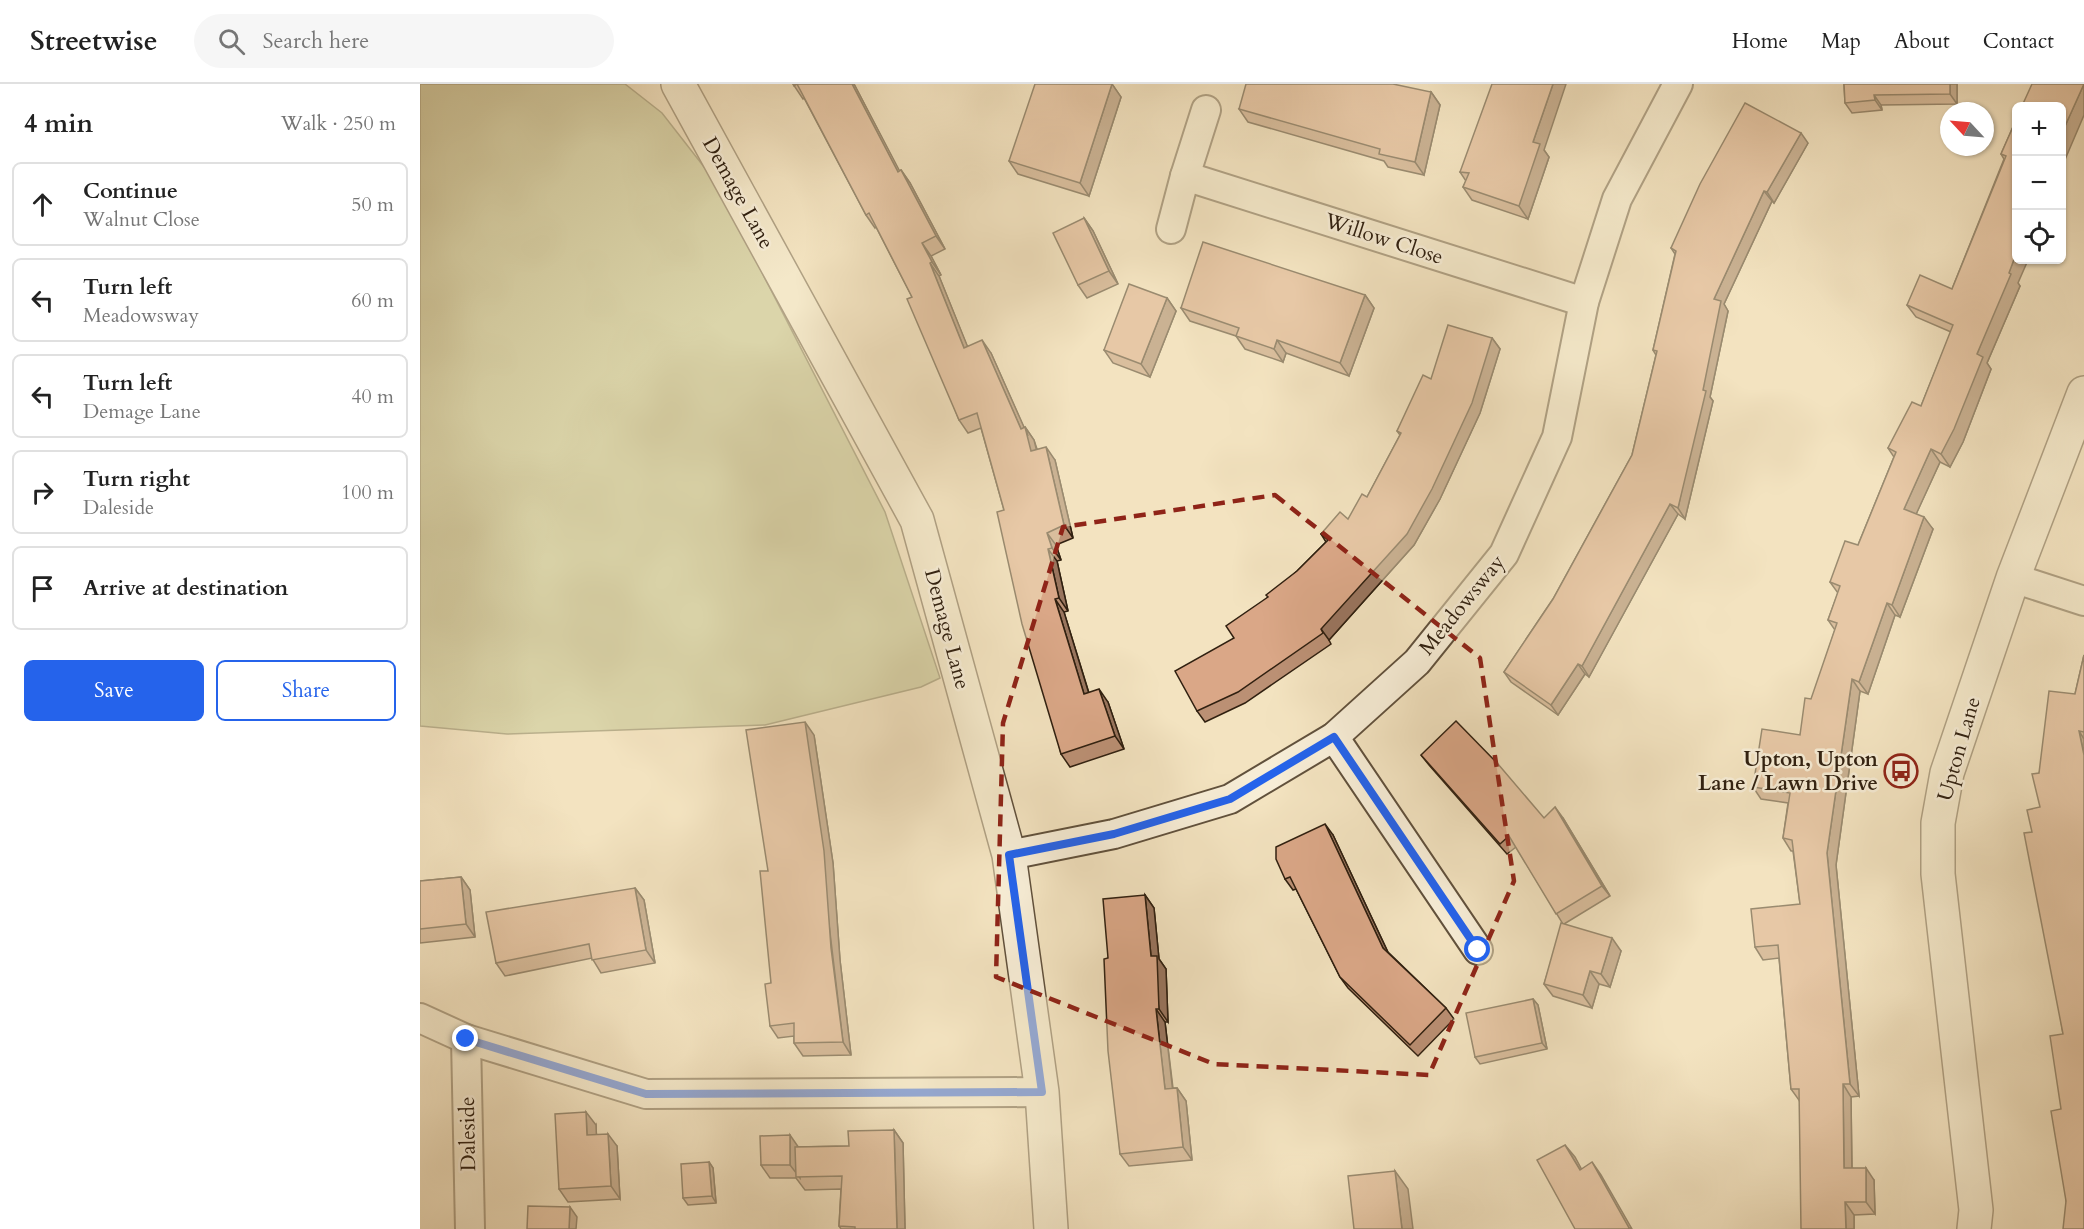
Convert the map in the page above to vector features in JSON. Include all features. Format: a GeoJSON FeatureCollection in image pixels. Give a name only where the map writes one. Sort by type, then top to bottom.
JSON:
{"type":"FeatureCollection","features":[{"type":"Feature","properties":{"kind":"street","name":"Demage Lane"},"geometry":{"type":"LineString","coordinates":[[678,84],[917,520],[1009,855],[1042,1092],[1051,1229]]}},
{"type":"Feature","properties":{"kind":"street","name":"Meadowsway"},"geometry":{"type":"LineString","coordinates":[[1009,855],[1114,834],[1230,799],[1334,737],[1417,662],[1504,554],[1557,437],[1584,302],[1617,199],[1678,84]]}},
{"type":"Feature","properties":{"kind":"street"},"geometry":{"type":"LineString","coordinates":[[1171,230],[1206,110]]}},
{"type":"Feature","properties":{"kind":"street","name":"Willow Close"},"geometry":{"type":"LineString","coordinates":[[1185,176],[1584,302]]}},
{"type":"Feature","properties":{"kind":"street","name":"Upton Lane"},"geometry":{"type":"LineString","coordinates":[[1974,1229],[1976,1210],[1938,874],[1938,824],[1947,773],[2013,578],[2084,393]]}},
{"type":"Feature","properties":{"kind":"street"},"geometry":{"type":"LineString","coordinates":[[2013,578],[2084,601]]}},
{"type":"Feature","properties":{"kind":"street"},"geometry":{"type":"LineString","coordinates":[[1334,737],[1478,950]]}},
{"type":"Feature","properties":{"kind":"street"},"geometry":{"type":"LineString","coordinates":[[420,1018],[466,1039],[646,1094],[1042,1092]]}},
{"type":"Feature","properties":{"kind":"street","name":"Daleside"},"geometry":{"type":"LineString","coordinates":[[466,1039],[470,1229]]}},
{"type":"Feature","properties":{"kind":"highlighted area"},"geometry":{"type":"Polygon","coordinates":[[[1275,495],[1480,658],[1514,881],[1429,1075],[1214,1064],[996,977],[1003,723],[1063,527],[1275,495]]]}},
{"type":"Feature","properties":{"kind":"green space"},"geometry":{"type":"Polygon","coordinates":[[[420,84],[625,84],[662,113],[715,181],[885,512],[940,678],[921,687],[765,725],[507,734],[420,726],[420,84]]]}},
{"type":"Feature","properties":{"kind":"building"},"geometry":{"type":"Polygon","coordinates":[[[797,84],[852,84],[898,172],[901,170],[936,236],[922,243],[932,262],[930,263],[964,348],[982,340],[1021,429],[1025,427],[1031,451],[1046,447],[1064,525],[1047,533],[1052,548],[1048,549],[1059,598],[1055,599],[1084,694],[1099,689],[1115,736],[1061,754],[1022,624],[997,512],[1004,510],[977,413],[959,420],[907,299],[912,297],[869,213],[866,215],[797,84]]]}},
{"type":"Feature","properties":{"kind":"building"},"geometry":{"type":"Polygon","coordinates":[[[1035,84],[1112,84],[1080,183],[1009,161],[1035,84]]]}},
{"type":"Feature","properties":{"kind":"building"},"geometry":{"type":"Polygon","coordinates":[[[1246,84],[1393,84],[1431,92],[1415,162],[1379,154],[1380,149],[1239,109],[1246,84]]]}},
{"type":"Feature","properties":{"kind":"building"},"geometry":{"type":"Polygon","coordinates":[[[1492,84],[1553,84],[1533,142],[1540,144],[1519,206],[1463,187],[1469,173],[1460,172],[1492,84]]]}},
{"type":"Feature","properties":{"kind":"building"},"geometry":{"type":"Polygon","coordinates":[[[1844,84],[1950,84],[1950,94],[1874,95],[1875,100],[1845,103],[1844,84]]]}},
{"type":"Feature","properties":{"kind":"building"},"geometry":{"type":"Polygon","coordinates":[[[2032,84],[2084,84],[2066,124],[2066,102],[2024,102],[2032,84]]]}},
{"type":"Feature","properties":{"kind":"building"},"geometry":{"type":"Polygon","coordinates":[[[1745,103],[1801,133],[1767,192],[1764,191],[1714,299],[1721,301],[1703,390],[1706,391],[1678,508],[1670,504],[1582,666],[1578,664],[1551,705],[1504,672],[1553,599],[1632,455],[1657,351],[1653,350],[1676,251],[1671,248],[1700,184],[1745,103]]]}},
{"type":"Feature","properties":{"kind":"building"},"geometry":{"type":"Polygon","coordinates":[[[2012,129],[2012,264],[2009,273],[2011,274],[1977,354],[1983,357],[1954,429],[1941,454],[1931,449],[1904,509],[1924,517],[1892,605],[1887,603],[1859,682],[1852,679],[1827,853],[1850,1084],[1843,1084],[1844,1168],[1866,1168],[1866,1202],[1845,1202],[1846,1229],[1801,1229],[1799,1089],[1791,1089],[1778,945],[1755,947],[1751,909],[1800,904],[1792,840],[1783,838],[1790,793],[1753,787],[1762,729],[1800,735],[1805,698],[1811,699],[1837,623],[1828,620],[1840,586],[1830,582],[1845,541],[1858,545],[1896,452],[1888,448],[1912,402],[1921,406],[1953,325],[1907,305],[1920,275],[1952,289],[2006,156],[2001,154],[2012,129]]]}},
{"type":"Feature","properties":{"kind":"building"},"geometry":{"type":"Polygon","coordinates":[[[1084,218],[1109,271],[1078,285],[1053,233],[1084,218]]]}},
{"type":"Feature","properties":{"kind":"building"},"geometry":{"type":"Polygon","coordinates":[[[1203,242],[1365,295],[1340,363],[1277,340],[1274,349],[1236,336],[1239,328],[1181,308],[1203,242]]]}},
{"type":"Feature","properties":{"kind":"building"},"geometry":{"type":"Polygon","coordinates":[[[1129,284],[1167,298],[1141,364],[1104,350],[1129,284]]]}},
{"type":"Feature","properties":{"kind":"building"},"geometry":{"type":"Polygon","coordinates":[[[1448,325],[1492,338],[1472,403],[1432,489],[1407,534],[1321,629],[1323,633],[1238,692],[1197,711],[1175,671],[1234,638],[1226,626],[1268,597],[1266,595],[1297,571],[1328,540],[1321,534],[1340,512],[1348,519],[1362,494],[1367,497],[1401,433],[1397,431],[1423,375],[1431,379],[1448,325]]]}},
{"type":"Feature","properties":{"kind":"building"},"geometry":{"type":"Polygon","coordinates":[[[2084,655],[2084,732],[2079,731],[2084,755],[2084,1229],[2063,1229],[2066,1201],[2051,1111],[2061,1109],[2050,1036],[2063,1034],[2024,833],[2032,832],[2027,810],[2040,807],[2032,774],[2039,773],[2049,691],[2075,694],[2084,655]]]}},
{"type":"Feature","properties":{"kind":"building"},"geometry":{"type":"Polygon","coordinates":[[[1456,721],[1498,764],[1544,818],[1555,807],[1602,886],[1556,914],[1509,836],[1500,844],[1421,755],[1456,721]]]}},
{"type":"Feature","properties":{"kind":"building"},"geometry":{"type":"Polygon","coordinates":[[[805,722],[824,851],[831,948],[843,1042],[794,1043],[794,1023],[770,1026],[765,984],[771,983],[760,871],[768,871],[746,730],[805,722]]]}},
{"type":"Feature","properties":{"kind":"building"},"geometry":{"type":"Polygon","coordinates":[[[1325,824],[1383,948],[1446,1008],[1410,1045],[1340,977],[1290,877],[1285,879],[1276,859],[1276,847],[1325,824]]]}},
{"type":"Feature","properties":{"kind":"building"},"geometry":{"type":"Polygon","coordinates":[[[461,877],[466,924],[420,929],[420,881],[461,877]]]}},
{"type":"Feature","properties":{"kind":"building"},"geometry":{"type":"Polygon","coordinates":[[[635,888],[646,950],[592,960],[589,944],[496,963],[486,912],[635,888]]]}},
{"type":"Feature","properties":{"kind":"building"},"geometry":{"type":"Polygon","coordinates":[[[1145,895],[1151,956],[1157,956],[1159,1009],[1156,1009],[1165,1089],[1177,1088],[1183,1147],[1120,1154],[1108,1051],[1104,959],[1108,958],[1103,899],[1145,895]]]}},
{"type":"Feature","properties":{"kind":"building"},"geometry":{"type":"Polygon","coordinates":[[[1561,923],[1612,938],[1601,974],[1590,971],[1583,995],[1544,984],[1561,923]]]}},
{"type":"Feature","properties":{"kind":"building"},"geometry":{"type":"Polygon","coordinates":[[[1533,999],[1542,1043],[1475,1057],[1466,1013],[1533,999]]]}},
{"type":"Feature","properties":{"kind":"building"},"geometry":{"type":"Polygon","coordinates":[[[586,1112],[587,1135],[608,1134],[611,1186],[559,1189],[555,1114],[586,1112]]]}},
{"type":"Feature","properties":{"kind":"building"},"geometry":{"type":"Polygon","coordinates":[[[894,1130],[897,1229],[855,1229],[855,1227],[839,1226],[842,1176],[796,1177],[795,1147],[849,1146],[848,1131],[894,1130]]]}},
{"type":"Feature","properties":{"kind":"building"},"geometry":{"type":"Polygon","coordinates":[[[790,1135],[790,1165],[761,1165],[760,1136],[790,1135]]]}},
{"type":"Feature","properties":{"kind":"building"},"geometry":{"type":"Polygon","coordinates":[[[1565,1145],[1580,1170],[1592,1162],[1628,1229],[1575,1229],[1537,1160],[1565,1145]]]}},
{"type":"Feature","properties":{"kind":"building"},"geometry":{"type":"Polygon","coordinates":[[[709,1162],[712,1196],[683,1198],[681,1164],[709,1162]]]}},
{"type":"Feature","properties":{"kind":"building"},"geometry":{"type":"Polygon","coordinates":[[[1395,1171],[1402,1229],[1354,1229],[1348,1176],[1395,1171]]]}},
{"type":"Feature","properties":{"kind":"building"},"geometry":{"type":"Polygon","coordinates":[[[528,1206],[570,1207],[569,1229],[527,1229],[528,1206]]]}},
{"type":"Feature","properties":{"kind":"place","name":"Upton, Upton Lane / Lawn Drive"},"geometry":{"type":"Point","coordinates":[1901,771]}},
{"type":"Feature","properties":{"kind":"route"},"geometry":{"type":"LineString","coordinates":[[466,1039],[646,1094],[1042,1092],[1009,855],[1114,834],[1230,799],[1334,737],[1478,950]]}}]}
